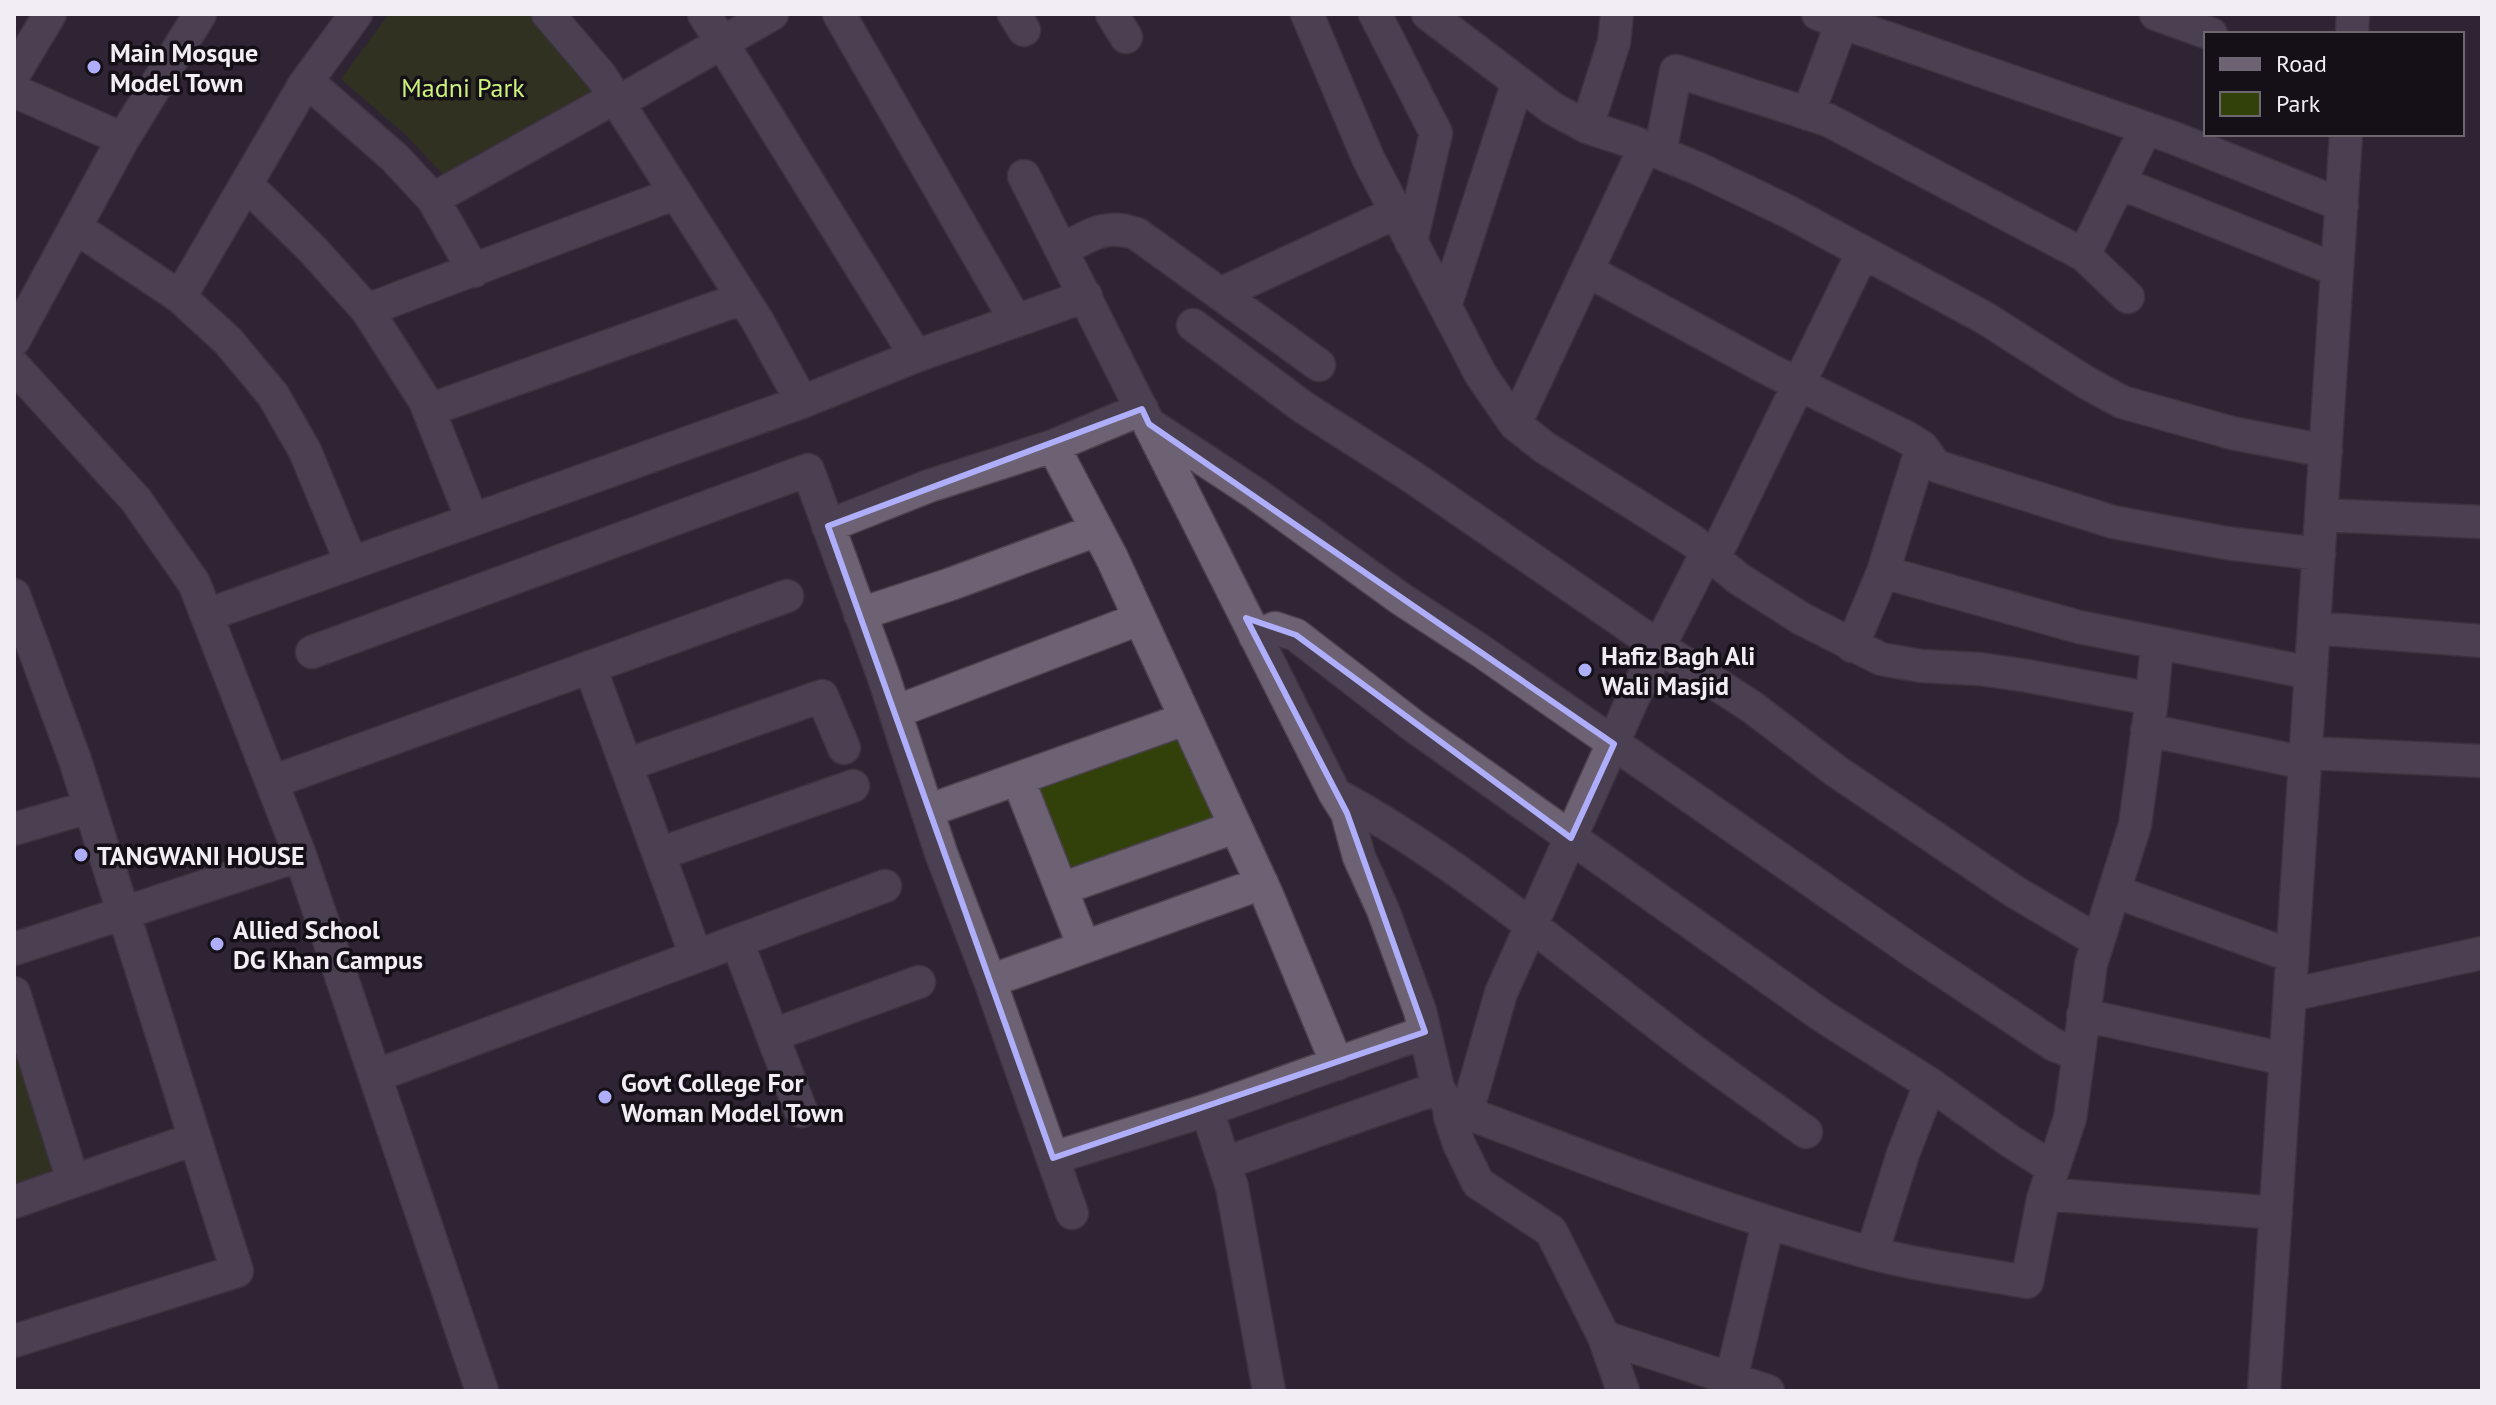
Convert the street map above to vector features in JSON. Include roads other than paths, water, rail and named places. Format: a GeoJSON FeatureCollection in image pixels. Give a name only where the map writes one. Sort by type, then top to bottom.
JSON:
{"type":"FeatureCollection","features":[{"type":"Feature","properties":{"kind":"street"},"geometry":{"type":"LineString","coordinates":[[14,74],[50,14]]}},
{"type":"Feature","properties":{"kind":"street"},"geometry":{"type":"LineString","coordinates":[[14,340],[123,139],[200,14]]}},
{"type":"Feature","properties":{"kind":"street"},"geometry":{"type":"LineString","coordinates":[[180,297],[307,81],[356,14]]}},
{"type":"Feature","properties":{"kind":"street"},"geometry":{"type":"LineString","coordinates":[[548,14],[601,76],[743,298],[802,402]]}},
{"type":"Feature","properties":{"kind":"street"},"geometry":{"type":"LineString","coordinates":[[704,14],[916,356]]}},
{"type":"Feature","properties":{"kind":"street"},"geometry":{"type":"LineString","coordinates":[[433,199],[772,14]]}},
{"type":"Feature","properties":{"kind":"street"},"geometry":{"type":"LineString","coordinates":[[839,14],[1016,321]]}},
{"type":"Feature","properties":{"kind":"street"},"geometry":{"type":"LineString","coordinates":[[1375,14],[1436,133],[1411,242]]}},
{"type":"Feature","properties":{"kind":"street"},"geometry":{"type":"LineString","coordinates":[[1428,14],[1552,108],[1587,127],[1699,169],[1787,211],[1985,318],[2122,402],[2232,433],[2326,451]]}},
{"type":"Feature","properties":{"kind":"street"},"geometry":{"type":"LineString","coordinates":[[1587,127],[1614,42],[1617,14]]}},
{"type":"Feature","properties":{"kind":"street"},"geometry":{"type":"LineString","coordinates":[[2156,14],[2206,32]]}},
{"type":"Feature","properties":{"kind":"street"},"geometry":{"type":"LineString","coordinates":[[1314,17],[1368,158],[1395,213],[1481,375],[1515,424],[1544,447],[1693,541],[1752,587],[1802,619],[1881,659],[1921,666],[2016,674],[2305,758],[2482,761]]}},
{"type":"Feature","properties":{"kind":"street"},"geometry":{"type":"LineString","coordinates":[[1808,114],[1835,17],[2146,128],[2342,205]]}},
{"type":"Feature","properties":{"kind":"street"},"geometry":{"type":"LineString","coordinates":[[1515,424],[1588,271],[1653,150],[1676,71],[1828,120],[2084,255],[2128,297]]}},
{"type":"Feature","properties":{"kind":"street"},"geometry":{"type":"LineString","coordinates":[[307,81],[395,158],[433,199],[474,271]]}},
{"type":"Feature","properties":{"kind":"street"},"geometry":{"type":"LineString","coordinates":[[1445,306],[1518,82]]}},
{"type":"Feature","properties":{"kind":"street"},"geometry":{"type":"LineString","coordinates":[[14,91],[123,139]]}},
{"type":"Feature","properties":{"kind":"street"},"geometry":{"type":"LineString","coordinates":[[2084,255],[2146,128]]}},
{"type":"Feature","properties":{"kind":"street"},"geometry":{"type":"LineString","coordinates":[[2264,1391],[2346,136]]}},
{"type":"Feature","properties":{"kind":"street"},"geometry":{"type":"LineString","coordinates":[[1024,176],[1347,813],[1359,857],[1383,910],[1451,1102]]}},
{"type":"Feature","properties":{"kind":"street"},"geometry":{"type":"LineString","coordinates":[[2120,183],[2337,270]]}},
{"type":"Feature","properties":{"kind":"street"},"geometry":{"type":"LineString","coordinates":[[246,184],[313,250],[367,310],[429,410],[472,519]]}},
{"type":"Feature","properties":{"kind":"street"},"geometry":{"type":"LineString","coordinates":[[367,310],[676,193]]}},
{"type":"Feature","properties":{"kind":"street"},"geometry":{"type":"LineString","coordinates":[[1220,294],[1395,213]]}},
{"type":"Feature","properties":{"kind":"street"},"geometry":{"type":"LineString","coordinates":[[75,227],[180,297],[228,341],[273,395],[305,451],[351,562]]}},
{"type":"Feature","properties":{"kind":"street"},"geometry":{"type":"LineString","coordinates":[[1062,250],[1098,231],[1121,229],[1137,234],[1319,365]]}},
{"type":"Feature","properties":{"kind":"street"},"geometry":{"type":"LineString","coordinates":[[1623,1391],[1604,1337],[1551,1231],[1478,1183],[1450,1117],[1451,1102],[1658,646],[1800,384],[1863,252]]}},
{"type":"Feature","properties":{"kind":"street"},"geometry":{"type":"LineString","coordinates":[[1588,271],[1922,447],[1936,466],[2113,522],[2226,543],[2319,554]]}},
{"type":"Feature","properties":{"kind":"street"},"geometry":{"type":"LineString","coordinates":[[207,615],[802,402],[916,356],[1086,296]]}},
{"type":"Feature","properties":{"kind":"street"},"geometry":{"type":"LineString","coordinates":[[429,410],[743,298]]}},
{"type":"Feature","properties":{"kind":"street"},"geometry":{"type":"LineString","coordinates":[[1193,325],[1303,407],[1411,476],[1752,707],[1836,771],[2004,884],[2098,941]]}},
{"type":"Feature","properties":{"kind":"street"},"geometry":{"type":"LineString","coordinates":[[14,366],[136,500],[194,583],[300,855],[482,1391]]}},
{"type":"Feature","properties":{"kind":"street"},"geometry":{"type":"LineString","coordinates":[[828,526],[929,486],[1146,416]]}},
{"type":"Feature","properties":{"kind":"street"},"geometry":{"type":"LineString","coordinates":[[1146,416],[1401,599],[1481,651],[1911,950],[2054,1045],[2078,1054]]}},
{"type":"Feature","properties":{"kind":"street"},"geometry":{"type":"LineString","coordinates":[[1053,446],[1097,530],[1262,883],[1337,1064]]}},
{"type":"Feature","properties":{"kind":"street"},"geometry":{"type":"LineString","coordinates":[[1852,646],[1883,572],[1922,447]]}},
{"type":"Feature","properties":{"kind":"street"},"geometry":{"type":"LineString","coordinates":[[312,652],[808,470],[1072,1213]]}},
{"type":"Feature","properties":{"kind":"street"},"geometry":{"type":"LineString","coordinates":[[2321,515],[2482,522]]}},
{"type":"Feature","properties":{"kind":"street"},"geometry":{"type":"LineString","coordinates":[[860,614],[1097,530]]}},
{"type":"Feature","properties":{"kind":"street"},"geometry":{"type":"LineString","coordinates":[[1883,572],[2079,627],[2311,673]]}},
{"type":"Feature","properties":{"kind":"street"},"geometry":{"type":"LineString","coordinates":[[14,595],[75,760],[237,1271],[14,1341]]}},
{"type":"Feature","properties":{"kind":"street"},"geometry":{"type":"LineString","coordinates":[[272,782],[787,596]]}},
{"type":"Feature","properties":{"kind":"street"},"geometry":{"type":"LineString","coordinates":[[895,712],[1139,619]]}},
{"type":"Feature","properties":{"kind":"street"},"geometry":{"type":"LineString","coordinates":[[1255,636],[1275,628],[1296,635],[1415,727],[1571,838],[1824,1017],[1930,1084],[2010,1141],[2049,1181],[2276,1213]]}},
{"type":"Feature","properties":{"kind":"street"},"geometry":{"type":"LineString","coordinates":[[2314,628],[2482,641]]}},
{"type":"Feature","properties":{"kind":"street"},"geometry":{"type":"LineString","coordinates":[[1225,1163],[1451,1102],[1609,1167],[1768,1223],[1872,1253],[1958,1272],[2027,1282],[2049,1181],[2070,1118],[2091,964],[2135,825],[2157,644]]}},
{"type":"Feature","properties":{"kind":"street"},"geometry":{"type":"LineString","coordinates":[[590,667],[696,956]]}},
{"type":"Feature","properties":{"kind":"street"},"geometry":{"type":"LineString","coordinates":[[626,765],[822,696],[844,748]]}},
{"type":"Feature","properties":{"kind":"street"},"geometry":{"type":"LineString","coordinates":[[927,811],[1185,719]]}},
{"type":"Feature","properties":{"kind":"street"},"geometry":{"type":"LineString","coordinates":[[1018,779],[1084,947]]}},
{"type":"Feature","properties":{"kind":"street"},"geometry":{"type":"LineString","coordinates":[[659,854],[853,786]]}},
{"type":"Feature","properties":{"kind":"street"},"geometry":{"type":"LineString","coordinates":[[1335,794],[1380,818],[1494,896],[1693,1050],[1806,1132]]}},
{"type":"Feature","properties":{"kind":"street"},"geometry":{"type":"LineString","coordinates":[[14,829],[89,807]]}},
{"type":"Feature","properties":{"kind":"street"},"geometry":{"type":"LineString","coordinates":[[1061,889],[1235,827]]}},
{"type":"Feature","properties":{"kind":"street"},"geometry":{"type":"LineString","coordinates":[[14,949],[300,855]]}},
{"type":"Feature","properties":{"kind":"street"},"geometry":{"type":"LineString","coordinates":[[990,981],[1262,883]]}},
{"type":"Feature","properties":{"kind":"street"},"geometry":{"type":"LineString","coordinates":[[375,1076],[885,886]]}},
{"type":"Feature","properties":{"kind":"street"},"geometry":{"type":"LineString","coordinates":[[2114,891],[2292,956]]}},
{"type":"Feature","properties":{"kind":"street"},"geometry":{"type":"LineString","coordinates":[[737,941],[801,1111]]}},
{"type":"Feature","properties":{"kind":"street"},"geometry":{"type":"LineString","coordinates":[[2290,995],[2482,953]]}},
{"type":"Feature","properties":{"kind":"street"},"geometry":{"type":"LineString","coordinates":[[773,1035],[919,982]]}},
{"type":"Feature","properties":{"kind":"street"},"geometry":{"type":"LineString","coordinates":[[14,993],[73,1181]]}},
{"type":"Feature","properties":{"kind":"street"},"geometry":{"type":"LineString","coordinates":[[2083,1015],[2285,1059]]}},
{"type":"Feature","properties":{"kind":"street"},"geometry":{"type":"LineString","coordinates":[[1053,1158],[1207,1110],[1425,1032]]}},
{"type":"Feature","properties":{"kind":"street"},"geometry":{"type":"LineString","coordinates":[[1872,1253],[1903,1154],[1930,1084]]}},
{"type":"Feature","properties":{"kind":"street"},"geometry":{"type":"LineString","coordinates":[[1207,1110],[1232,1187],[1269,1391]]}},
{"type":"Feature","properties":{"kind":"street"},"geometry":{"type":"LineString","coordinates":[[14,1202],[194,1139]]}},
{"type":"Feature","properties":{"kind":"street"},"geometry":{"type":"LineString","coordinates":[[1731,1380],[1768,1223]]}},
{"type":"Feature","properties":{"kind":"street"},"geometry":{"type":"LineString","coordinates":[[1604,1337],[1768,1391]]}},
{"type":"Feature","properties":{"kind":"place","name":"Main Mosque Model Town"},"geometry":{"type":"Point","coordinates":[94,67]}},
{"type":"Feature","properties":{"kind":"place","name":"Hafiz Bagh Ali Wali Masjid"},"geometry":{"type":"Point","coordinates":[1585,670]}},
{"type":"Feature","properties":{"kind":"place","name":"TANGWANI HOUSE"},"geometry":{"type":"Point","coordinates":[81,855]}},
{"type":"Feature","properties":{"kind":"place","name":"Allied School DG Khan Campus"},"geometry":{"type":"Point","coordinates":[217,944]}},
{"type":"Feature","properties":{"kind":"place","name":"Govt College For Woman Model Town"},"geometry":{"type":"Point","coordinates":[605,1097]}},
{"type":"Feature","properties":{"kind":"park label","name":"Madni Park"},"geometry":{"type":"Point","coordinates":[463,87]}}]}
